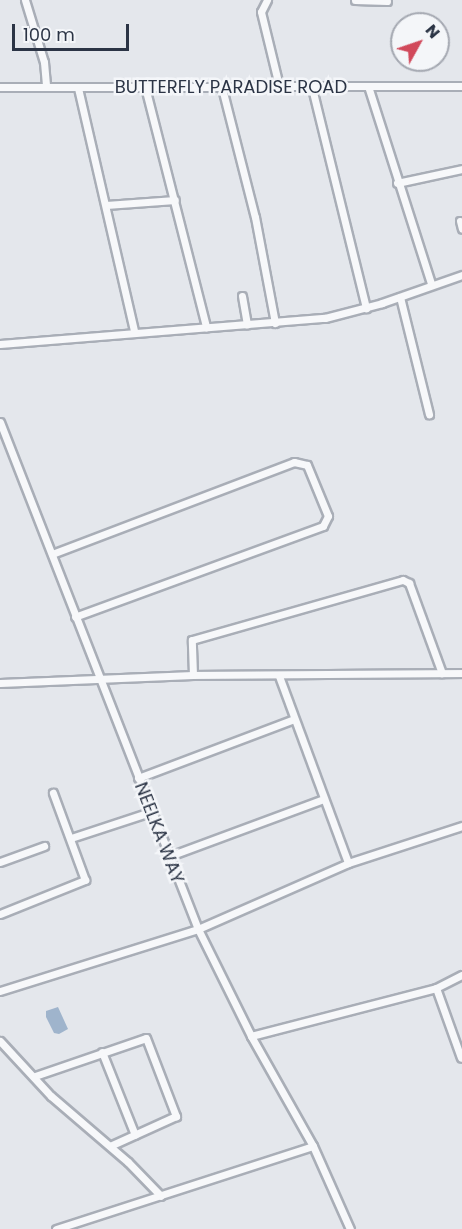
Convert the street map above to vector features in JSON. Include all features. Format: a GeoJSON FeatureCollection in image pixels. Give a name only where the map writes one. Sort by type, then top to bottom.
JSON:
{"type":"FeatureCollection","features":[{"type":"Feature","properties":{"kind":"street"},"geometry":{"type":"LineString","coordinates":[[26,0],[44,62],[46,87]]}},
{"type":"Feature","properties":{"kind":"street"},"geometry":{"type":"LineString","coordinates":[[355,0],[387,1]]}},
{"type":"Feature","properties":{"kind":"street"},"geometry":{"type":"LineString","coordinates":[[261,2],[279,86]]}},
{"type":"Feature","properties":{"kind":"street"},"geometry":{"type":"LineString","coordinates":[[368,86],[431,284]]}},
{"type":"Feature","properties":{"kind":"street","name":"BUTTERFLY PARADISE ROAD"},"geometry":{"type":"LineString","coordinates":[[0,87],[462,86]]}},
{"type":"Feature","properties":{"kind":"street"},"geometry":{"type":"LineString","coordinates":[[145,87],[206,327]]}},
{"type":"Feature","properties":{"kind":"street"},"geometry":{"type":"LineString","coordinates":[[78,88],[134,330]]}},
{"type":"Feature","properties":{"kind":"street"},"geometry":{"type":"LineString","coordinates":[[222,88],[255,217],[275,323]]}},
{"type":"Feature","properties":{"kind":"street"},"geometry":{"type":"LineString","coordinates":[[312,88],[366,308]]}},
{"type":"Feature","properties":{"kind":"street"},"geometry":{"type":"LineString","coordinates":[[397,183],[462,169]]}},
{"type":"Feature","properties":{"kind":"street"},"geometry":{"type":"LineString","coordinates":[[106,205],[175,200]]}},
{"type":"Feature","properties":{"kind":"street"},"geometry":{"type":"LineString","coordinates":[[0,344],[134,330],[247,325],[325,318],[366,308],[431,284],[462,277]]}},
{"type":"Feature","properties":{"kind":"street"},"geometry":{"type":"LineString","coordinates":[[242,296],[247,325]]}},
{"type":"Feature","properties":{"kind":"street"},"geometry":{"type":"LineString","coordinates":[[399,297],[429,414]]}},
{"type":"Feature","properties":{"kind":"street","name":"NEELKA WAY"},"geometry":{"type":"LineString","coordinates":[[0,422],[167,857],[198,929],[251,1036],[313,1146],[350,1229]]}},
{"type":"Feature","properties":{"kind":"street"},"geometry":{"type":"LineString","coordinates":[[52,554],[294,462],[307,465],[328,516],[323,526],[75,617]]}},
{"type":"Feature","properties":{"kind":"street"},"geometry":{"type":"LineString","coordinates":[[193,675],[192,640],[403,580],[410,583],[442,674]]}},
{"type":"Feature","properties":{"kind":"street"},"geometry":{"type":"LineString","coordinates":[[0,683],[193,675],[462,673]]}},
{"type":"Feature","properties":{"kind":"street"},"geometry":{"type":"LineString","coordinates":[[279,675],[348,863]]}},
{"type":"Feature","properties":{"kind":"street"},"geometry":{"type":"LineString","coordinates":[[138,778],[294,719]]}},
{"type":"Feature","properties":{"kind":"street"},"geometry":{"type":"LineString","coordinates":[[0,913],[84,882],[71,838],[52,793]]}},
{"type":"Feature","properties":{"kind":"street"},"geometry":{"type":"LineString","coordinates":[[167,857],[324,799]]}},
{"type":"Feature","properties":{"kind":"street"},"geometry":{"type":"LineString","coordinates":[[71,838],[150,812]]}},
{"type":"Feature","properties":{"kind":"street"},"geometry":{"type":"LineString","coordinates":[[0,991],[198,929],[348,863],[462,826]]}},
{"type":"Feature","properties":{"kind":"street"},"geometry":{"type":"LineString","coordinates":[[0,862],[44,846]]}},
{"type":"Feature","properties":{"kind":"street"},"geometry":{"type":"LineString","coordinates":[[251,1036],[436,988],[462,975]]}},
{"type":"Feature","properties":{"kind":"street"},"geometry":{"type":"LineString","coordinates":[[436,988],[460,1058]]}},
{"type":"Feature","properties":{"kind":"street"},"geometry":{"type":"LineString","coordinates":[[35,1076],[142,1037],[149,1041],[176,1116],[110,1146]]}},
{"type":"Feature","properties":{"kind":"street"},"geometry":{"type":"LineString","coordinates":[[0,1041],[71,1114],[110,1146],[161,1196]]}},
{"type":"Feature","properties":{"kind":"street"},"geometry":{"type":"LineString","coordinates":[[102,1052],[135,1135]]}},
{"type":"Feature","properties":{"kind":"street"},"geometry":{"type":"LineString","coordinates":[[56,1229],[313,1146]]}},
{"type":"Feature","properties":{"kind":"water"},"geometry":{"type":"Polygon","coordinates":[[[58,1007],[68,1029],[59,1034],[54,1033],[46,1017],[46,1011],[58,1007]]]}}]}
